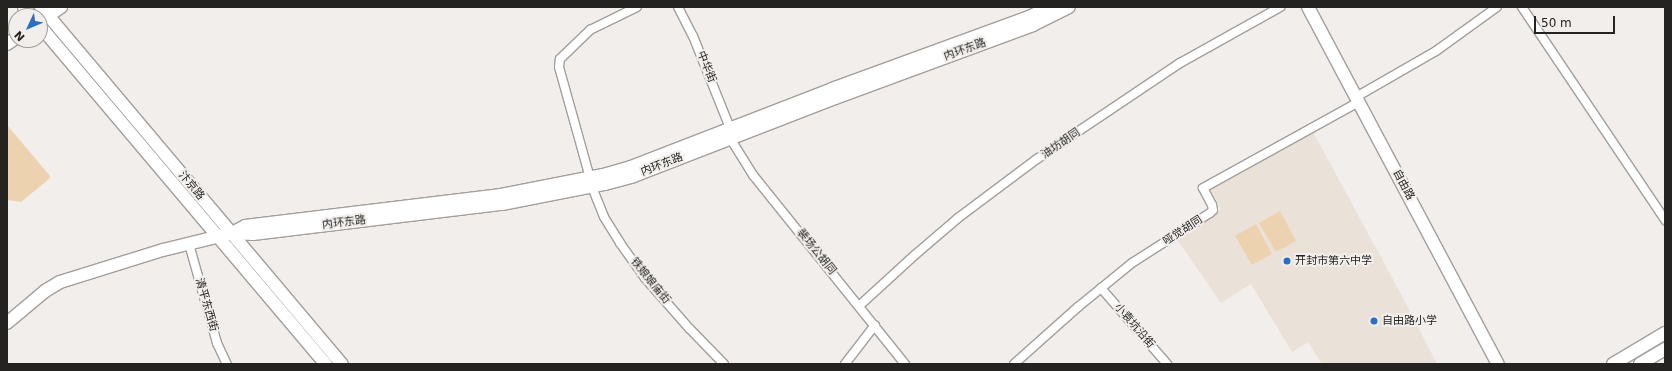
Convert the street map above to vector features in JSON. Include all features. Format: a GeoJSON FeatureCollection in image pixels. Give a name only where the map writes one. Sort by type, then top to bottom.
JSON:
{"type":"FeatureCollection","features":[{"type":"Feature","properties":{"kind":"street"},"geometry":{"type":"LineString","coordinates":[[48,12],[61,7]]}},
{"type":"Feature","properties":{"kind":"street","name":"铁娘娘庙街"},"geometry":{"type":"LineString","coordinates":[[637,7],[590,30],[560,59],[559,67],[591,182],[604,217],[620,243],[655,289],[724,364]]}},
{"type":"Feature","properties":{"kind":"street","name":"中华街"},"geometry":{"type":"LineString","coordinates":[[678,7],[693,36],[730,133]]}},
{"type":"Feature","properties":{"kind":"street","name":"内环东路"},"geometry":{"type":"LineString","coordinates":[[7,323],[45,292],[60,282],[189,244],[232,233],[253,234],[502,204],[591,182],[634,176],[730,133],[1049,7]]}},
{"type":"Feature","properties":{"kind":"street","name":"内环东路"},"geometry":{"type":"LineString","coordinates":[[730,133],[1033,25],[1069,7]]}},
{"type":"Feature","properties":{"kind":"street","name":"油坊胡同"},"geometry":{"type":"LineString","coordinates":[[860,306],[916,254],[952,224],[1037,159],[1180,63],[1280,7]]}},
{"type":"Feature","properties":{"kind":"street","name":"自由路"},"geometry":{"type":"LineString","coordinates":[[1308,7],[1498,364]]}},
{"type":"Feature","properties":{"kind":"street"},"geometry":{"type":"LineString","coordinates":[[1357,100],[1436,51],[1497,7]]}},
{"type":"Feature","properties":{"kind":"street"},"geometry":{"type":"LineString","coordinates":[[1522,7],[1665,220]]}},
{"type":"Feature","properties":{"kind":"street","name":"汴京路"},"geometry":{"type":"LineString","coordinates":[[48,20],[232,233],[342,364]]}},
{"type":"Feature","properties":{"kind":"street","name":"汴京路"},"geometry":{"type":"LineString","coordinates":[[48,35],[326,364]]}},
{"type":"Feature","properties":{"kind":"street","name":"哑觉胡同"},"geometry":{"type":"LineString","coordinates":[[1014,364],[1101,288],[1132,264],[1210,213],[1212,210],[1212,205],[1203,188],[1357,100]]}},
{"type":"Feature","properties":{"kind":"street","name":"裴场公胡同"},"geometry":{"type":"LineString","coordinates":[[730,133],[753,176],[906,364]]}},
{"type":"Feature","properties":{"kind":"street","name":"清平东西街"},"geometry":{"type":"LineString","coordinates":[[189,244],[215,337],[227,364]]}},
{"type":"Feature","properties":{"kind":"street","name":"小袁坑沿街"},"geometry":{"type":"LineString","coordinates":[[1101,288],[1167,364]]}},
{"type":"Feature","properties":{"kind":"street"},"geometry":{"type":"LineString","coordinates":[[845,364],[875,325]]}},
{"type":"Feature","properties":{"kind":"street"},"geometry":{"type":"LineString","coordinates":[[1613,364],[1665,333]]}},
{"type":"Feature","properties":{"kind":"street"},"geometry":{"type":"LineString","coordinates":[[1640,364],[1665,349]]}},
{"type":"Feature","properties":{"kind":"shaded area"},"geometry":{"type":"Polygon","coordinates":[[[7,125],[50,176],[49,179],[21,202],[7,200],[7,125]]]}},
{"type":"Feature","properties":{"kind":"shaded area","name":"开封市第六中学"},"geometry":{"type":"Polygon","coordinates":[[[1312,130],[1401,294],[1437,364],[1322,364],[1308,342],[1292,352],[1251,284],[1221,303],[1176,238],[1221,209],[1209,187],[1312,130]]]}},
{"type":"Feature","properties":{"kind":"shaded area"},"geometry":{"type":"Polygon","coordinates":[[[1280,211],[1296,241],[1276,252],[1259,223],[1280,211]]]}},
{"type":"Feature","properties":{"kind":"shaded area"},"geometry":{"type":"Polygon","coordinates":[[[1256,224],[1272,254],[1252,265],[1235,236],[1256,224]]]}},
{"type":"Feature","properties":{"kind":"place","name":"开封市第六中学"},"geometry":{"type":"Point","coordinates":[1287,261]}},
{"type":"Feature","properties":{"kind":"place","name":"自由路小学"},"geometry":{"type":"Point","coordinates":[1374,321]}}]}
